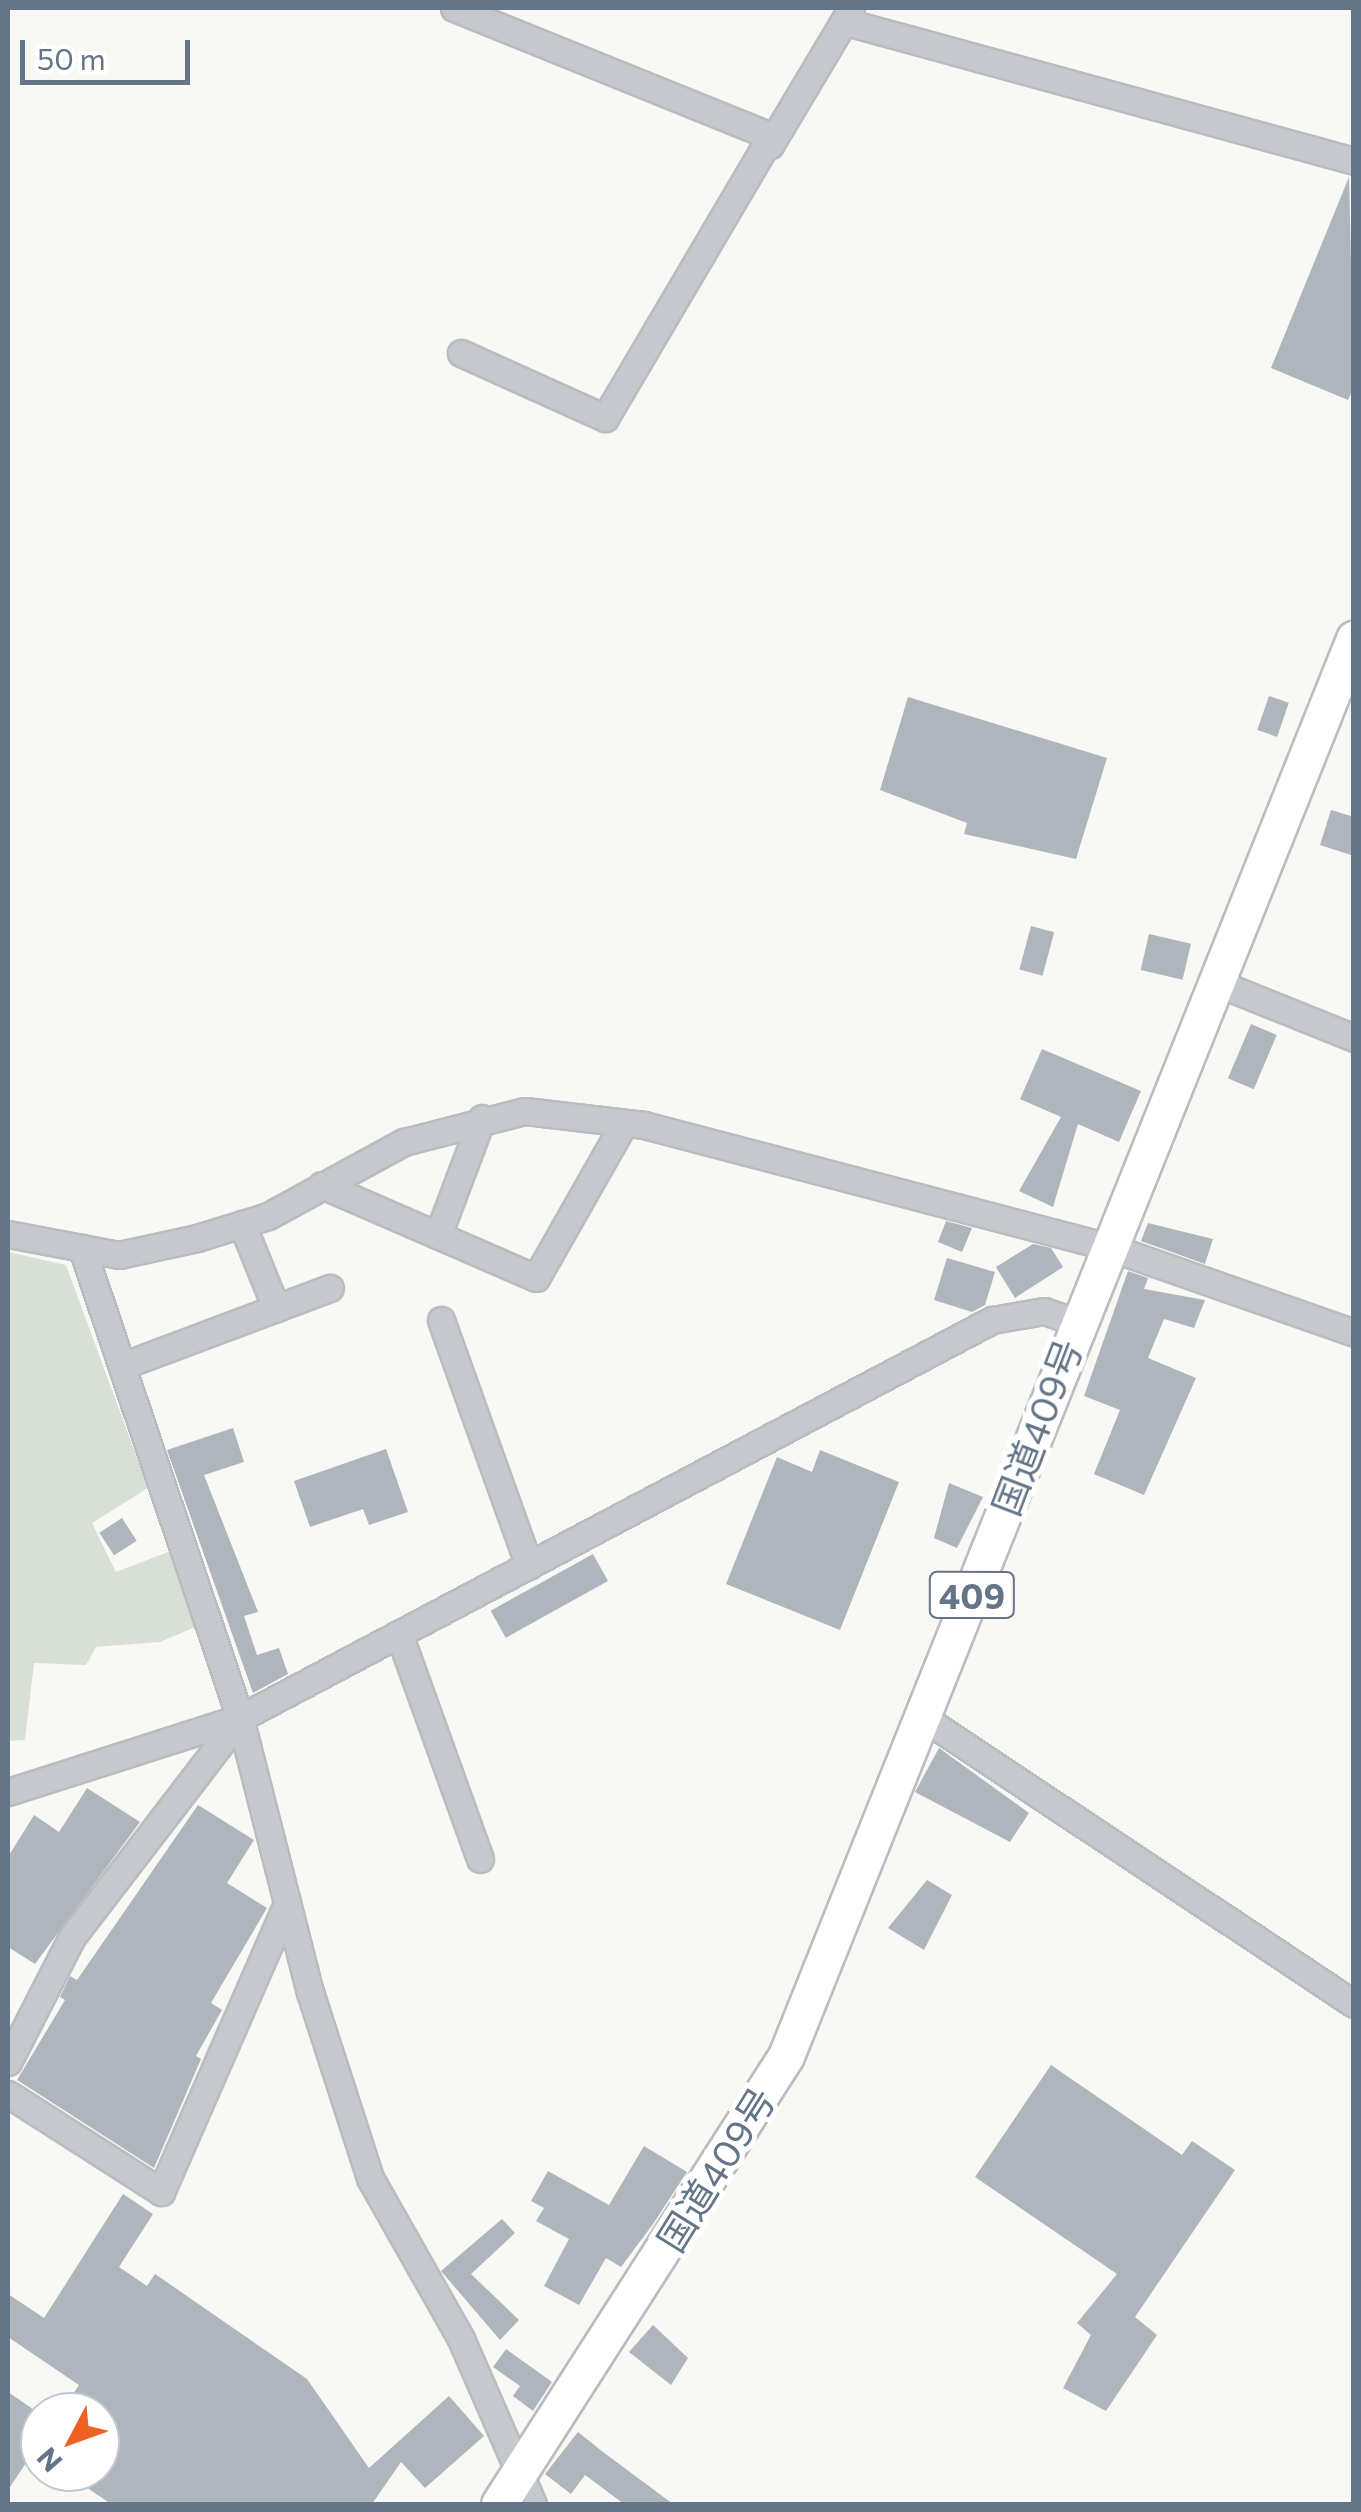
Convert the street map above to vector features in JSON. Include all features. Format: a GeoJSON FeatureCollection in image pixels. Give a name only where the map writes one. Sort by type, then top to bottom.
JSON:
{"type":"FeatureCollection","features":[{"type":"Feature","properties":{"kind":"highway","name":"国道409号"},"geometry":{"type":"LineString","coordinates":[[499,2504],[527,2488],[786,2056],[925,1719],[1106,1246],[1354,639]]}},
{"type":"Feature","properties":{"kind":"street"},"geometry":{"type":"LineString","coordinates":[[454,8],[771,136]]}},
{"type":"Feature","properties":{"kind":"street"},"geometry":{"type":"LineString","coordinates":[[771,136],[770,145],[849,15],[1354,161]]}},
{"type":"Feature","properties":{"kind":"street"},"geometry":{"type":"LineString","coordinates":[[461,354],[605,418],[771,136]]}},
{"type":"Feature","properties":{"kind":"street"},"geometry":{"type":"LineString","coordinates":[[1216,982],[1354,1038]]}},
{"type":"Feature","properties":{"kind":"street"},"geometry":{"type":"LineString","coordinates":[[8,1234],[119,1255],[242,1224],[404,1142],[482,1118],[525,1110],[624,1123],[1106,1246],[1354,1333]]}},
{"type":"Feature","properties":{"kind":"street"},"geometry":{"type":"LineString","coordinates":[[438,1235],[482,1118]]}},
{"type":"Feature","properties":{"kind":"street"},"geometry":{"type":"LineString","coordinates":[[322,1184],[536,1278],[624,1123]]}},
{"type":"Feature","properties":{"kind":"street"},"geometry":{"type":"LineString","coordinates":[[242,1224],[276,1308]]}},
{"type":"Feature","properties":{"kind":"street"},"geometry":{"type":"LineString","coordinates":[[82,1248],[240,1718],[287,1903],[370,2178],[462,2340],[527,2488]]}},
{"type":"Feature","properties":{"kind":"street"},"geometry":{"type":"LineString","coordinates":[[122,1366],[330,1288]]}},
{"type":"Feature","properties":{"kind":"street"},"geometry":{"type":"LineString","coordinates":[[8,1792],[240,1718],[992,1320],[1044,1311],[1076,1322]]}},
{"type":"Feature","properties":{"kind":"street"},"geometry":{"type":"LineString","coordinates":[[441,1320],[529,1566]]}},
{"type":"Feature","properties":{"kind":"street"},"geometry":{"type":"LineString","coordinates":[[400,1634],[480,1860]]}},
{"type":"Feature","properties":{"kind":"street"},"geometry":{"type":"LineString","coordinates":[[8,2062],[72,1937],[240,1718]]}},
{"type":"Feature","properties":{"kind":"street"},"geometry":{"type":"LineString","coordinates":[[925,1719],[1354,2004]]}},
{"type":"Feature","properties":{"kind":"street"},"geometry":{"type":"LineString","coordinates":[[8,2094],[161,2192],[287,1903]]}},
{"type":"Feature","properties":{"kind":"shaded area"},"geometry":{"type":"Polygon","coordinates":[[[8,1252],[66,1265],[148,1488],[92,1523],[116,1572],[173,1550],[200,1625],[160,1642],[96,1647],[86,1665],[34,1663],[25,1740],[8,1741],[8,1252]]]}},
{"type":"Feature","properties":{"kind":"building"},"geometry":{"type":"Polygon","coordinates":[[[1349,177],[1354,386],[1348,400],[1271,368],[1349,177]]]}},
{"type":"Feature","properties":{"kind":"building"},"geometry":{"type":"Polygon","coordinates":[[[1269,696],[1289,703],[1277,737],[1257,730],[1269,696]]]}},
{"type":"Feature","properties":{"kind":"building"},"geometry":{"type":"Polygon","coordinates":[[[908,697],[1107,758],[1076,859],[964,834],[967,823],[880,790],[908,697]]]}},
{"type":"Feature","properties":{"kind":"building"},"geometry":{"type":"Polygon","coordinates":[[[1331,810],[1354,817],[1354,856],[1320,845],[1331,810]]]}},
{"type":"Feature","properties":{"kind":"building"},"geometry":{"type":"Polygon","coordinates":[[[1031,926],[1054,932],[1043,976],[1019,969],[1031,926]]]}},
{"type":"Feature","properties":{"kind":"building"},"geometry":{"type":"Polygon","coordinates":[[[1149,934],[1191,944],[1183,980],[1141,970],[1149,934]]]}},
{"type":"Feature","properties":{"kind":"building"},"geometry":{"type":"Polygon","coordinates":[[[1251,1024],[1277,1035],[1254,1089],[1228,1078],[1251,1024]]]}},
{"type":"Feature","properties":{"kind":"building"},"geometry":{"type":"Polygon","coordinates":[[[1042,1049],[1141,1091],[1119,1142],[1078,1124],[1053,1207],[1019,1191],[1061,1117],[1020,1099],[1042,1049]]]}},
{"type":"Feature","properties":{"kind":"building"},"geometry":{"type":"Polygon","coordinates":[[[946,1221],[972,1228],[962,1252],[938,1242],[946,1221]]]}},
{"type":"Feature","properties":{"kind":"building"},"geometry":{"type":"Polygon","coordinates":[[[1148,1223],[1213,1239],[1205,1264],[1141,1241],[1148,1223]]]}},
{"type":"Feature","properties":{"kind":"building"},"geometry":{"type":"Polygon","coordinates":[[[1033,1244],[1051,1248],[1063,1267],[1015,1298],[996,1267],[1033,1244]]]}},
{"type":"Feature","properties":{"kind":"building"},"geometry":{"type":"Polygon","coordinates":[[[947,1258],[995,1272],[985,1305],[972,1312],[934,1300],[947,1258]]]}},
{"type":"Feature","properties":{"kind":"building"},"geometry":{"type":"Polygon","coordinates":[[[1128,1271],[1148,1278],[1144,1289],[1205,1300],[1194,1328],[1164,1319],[1148,1358],[1196,1378],[1144,1495],[1094,1474],[1120,1410],[1084,1396],[1128,1271]]]}},
{"type":"Feature","properties":{"kind":"building"},"geometry":{"type":"Polygon","coordinates":[[[233,1428],[244,1462],[204,1475],[258,1612],[244,1616],[257,1655],[279,1648],[288,1674],[253,1693],[167,1450],[233,1428]]]}},
{"type":"Feature","properties":{"kind":"building"},"geometry":{"type":"Polygon","coordinates":[[[386,1449],[408,1512],[369,1525],[363,1509],[310,1527],[294,1481],[386,1449]]]}},
{"type":"Feature","properties":{"kind":"building"},"geometry":{"type":"Polygon","coordinates":[[[820,1450],[899,1482],[840,1630],[726,1584],[777,1457],[812,1472],[820,1450]]]}},
{"type":"Feature","properties":{"kind":"building"},"geometry":{"type":"Polygon","coordinates":[[[949,1483],[983,1497],[957,1548],[934,1538],[949,1483]]]}},
{"type":"Feature","properties":{"kind":"building"},"geometry":{"type":"Polygon","coordinates":[[[122,1518],[137,1541],[114,1555],[99,1533],[122,1518]]]}},
{"type":"Feature","properties":{"kind":"building"},"geometry":{"type":"Polygon","coordinates":[[[593,1554],[608,1581],[506,1638],[491,1611],[593,1554]]]}},
{"type":"Feature","properties":{"kind":"building"},"geometry":{"type":"Polygon","coordinates":[[[939,1748],[1029,1813],[1010,1842],[915,1792],[939,1748]]]}},
{"type":"Feature","properties":{"kind":"building"},"geometry":{"type":"Polygon","coordinates":[[[87,1788],[140,1822],[35,1964],[8,1947],[8,1857],[34,1815],[59,1832],[87,1788]]]}},
{"type":"Feature","properties":{"kind":"building"},"geometry":{"type":"Polygon","coordinates":[[[198,1805],[254,1840],[227,1883],[267,1908],[211,2003],[222,2010],[196,2056],[201,2059],[154,2168],[17,2080],[65,2000],[60,1997],[70,1976],[77,1980],[198,1805]]]}},
{"type":"Feature","properties":{"kind":"building"},"geometry":{"type":"Polygon","coordinates":[[[927,1880],[952,1895],[924,1950],[888,1928],[927,1880]]]}},
{"type":"Feature","properties":{"kind":"building"},"geometry":{"type":"Polygon","coordinates":[[[1051,2065],[1182,2155],[1192,2141],[1235,2170],[1135,2317],[1157,2335],[1106,2411],[1063,2388],[1091,2335],[1077,2323],[1117,2274],[975,2177],[1051,2065]]]}},
{"type":"Feature","properties":{"kind":"building"},"geometry":{"type":"Polygon","coordinates":[[[644,2146],[687,2172],[653,2224],[621,2267],[606,2258],[579,2305],[544,2286],[569,2239],[536,2221],[544,2208],[531,2201],[548,2171],[609,2205],[644,2146]]]}},
{"type":"Feature","properties":{"kind":"building"},"geometry":{"type":"Polygon","coordinates":[[[123,2194],[153,2214],[119,2267],[147,2286],[155,2274],[307,2379],[369,2468],[449,2396],[484,2436],[425,2488],[401,2462],[372,2504],[111,2504],[93,2492],[120,2492],[120,2392],[74,2392],[79,2385],[8,2337],[8,2294],[44,2318],[123,2194]]]}},
{"type":"Feature","properties":{"kind":"building"},"geometry":{"type":"Polygon","coordinates":[[[502,2219],[515,2233],[471,2274],[519,2320],[500,2340],[441,2271],[502,2219]]]}},
{"type":"Feature","properties":{"kind":"building"},"geometry":{"type":"Polygon","coordinates":[[[653,2325],[688,2358],[671,2385],[629,2352],[653,2325]]]}},
{"type":"Feature","properties":{"kind":"building"},"geometry":{"type":"Polygon","coordinates":[[[506,2349],[552,2382],[533,2411],[513,2396],[520,2386],[493,2367],[506,2349]]]}},
{"type":"Feature","properties":{"kind":"building"},"geometry":{"type":"Polygon","coordinates":[[[8,2392],[20,2400],[20,2472],[8,2490],[8,2392]]]}},
{"type":"Feature","properties":{"kind":"building"},"geometry":{"type":"Polygon","coordinates":[[[578,2432],[673,2504],[624,2504],[585,2475],[571,2494],[545,2474],[578,2432]]]}}]}
